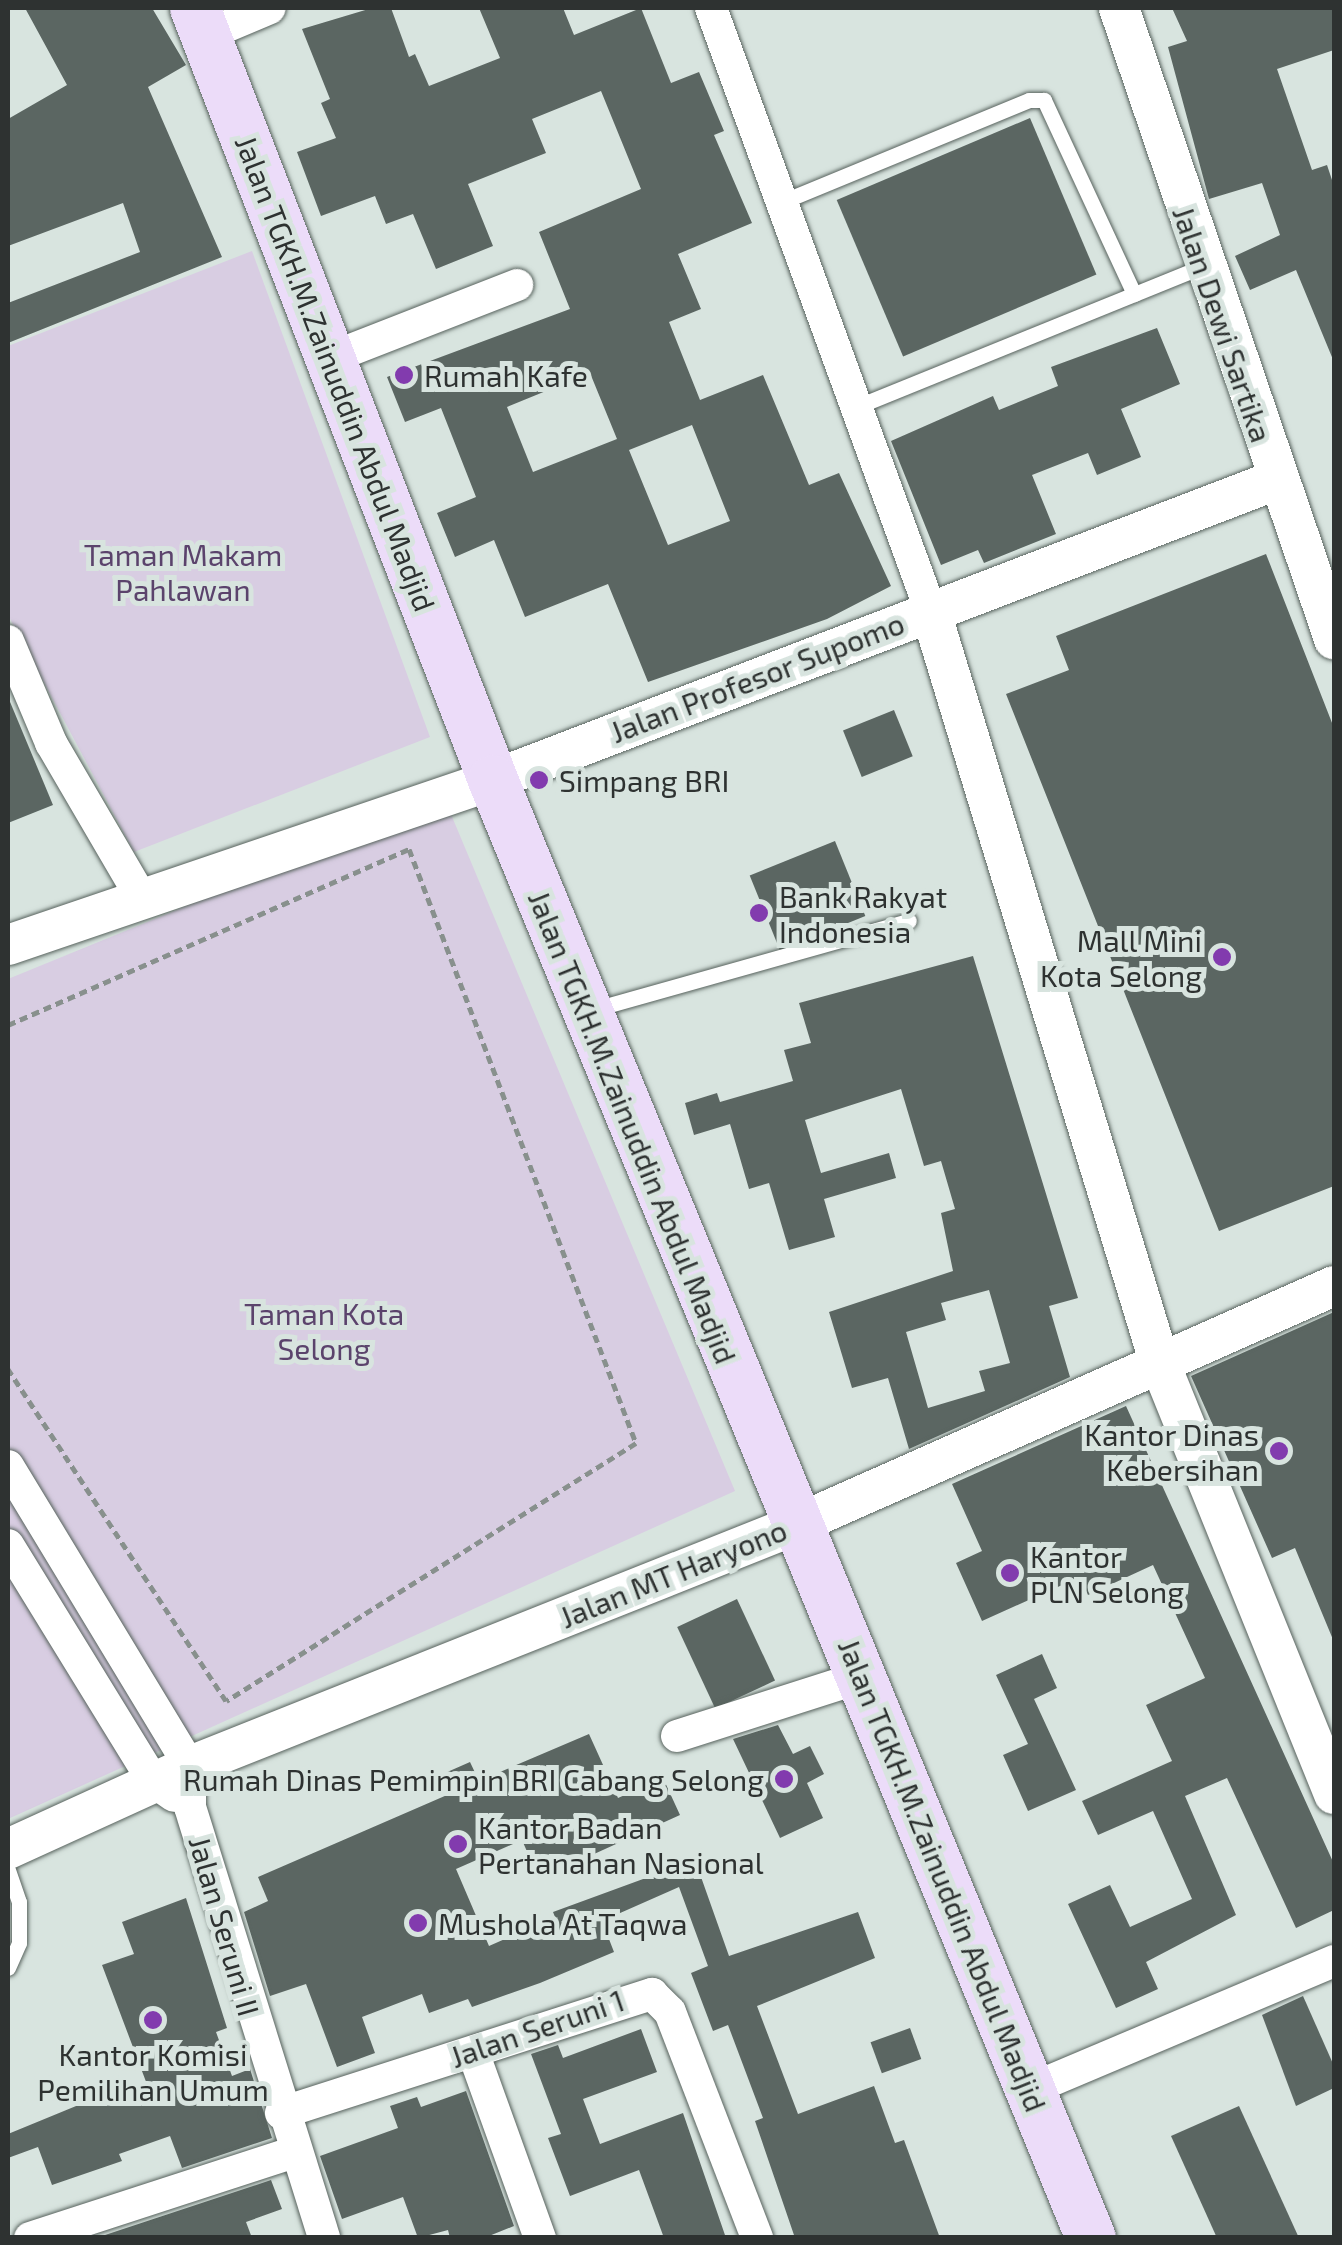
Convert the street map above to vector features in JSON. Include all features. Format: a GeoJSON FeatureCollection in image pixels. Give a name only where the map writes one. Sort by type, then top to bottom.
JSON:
{"type":"FeatureCollection","features":[{"type":"Feature","properties":{"kind":"main road","name":"Jalan TGKH.M.Zainuddin Abdul Madjid"},"geometry":{"type":"LineString","coordinates":[[200,22],[586,1012],[794,1526],[865,1676],[1031,2089],[1080,2234]]}},
{"type":"Feature","properties":{"kind":"street"},"geometry":{"type":"LineString","coordinates":[[200,22],[270,8]]}},
{"type":"Feature","properties":{"kind":"street"},"geometry":{"type":"LineString","coordinates":[[711,8],[861,406],[930,609],[1158,1361],[1334,1794]]}},
{"type":"Feature","properties":{"kind":"street","name":"Jalan Dewi Sartika"},"geometry":{"type":"LineString","coordinates":[[1119,8],[1203,266],[1334,639]]}},
{"type":"Feature","properties":{"kind":"street"},"geometry":{"type":"LineString","coordinates":[[330,358],[517,285]]}},
{"type":"Feature","properties":{"kind":"street","name":"Jalan Profesor Supomo"},"geometry":{"type":"LineString","coordinates":[[8,945],[493,780],[930,609],[1276,480]]}},
{"type":"Feature","properties":{"kind":"street"},"geometry":{"type":"LineString","coordinates":[[8,641],[51,744],[142,899]]}},
{"type":"Feature","properties":{"kind":"street","name":"Jalan MT Haryono"},"geometry":{"type":"LineString","coordinates":[[8,1849],[172,1774],[794,1526],[1334,1286]]}},
{"type":"Feature","properties":{"kind":"street"},"geometry":{"type":"LineString","coordinates":[[8,1466],[172,1774]]}},
{"type":"Feature","properties":{"kind":"street"},"geometry":{"type":"LineString","coordinates":[[8,1544],[172,1774]]}},
{"type":"Feature","properties":{"kind":"street"},"geometry":{"type":"LineString","coordinates":[[678,1736],[865,1676]]}},
{"type":"Feature","properties":{"kind":"street","name":"Jalan Seruni II"},"geometry":{"type":"LineString","coordinates":[[172,1774],[190,1807],[281,2112],[324,2238]]}},
{"type":"Feature","properties":{"kind":"street"},"geometry":{"type":"LineString","coordinates":[[1031,2089],[1334,1961]]}},
{"type":"Feature","properties":{"kind":"street","name":"Jalan Seruni 1"},"geometry":{"type":"LineString","coordinates":[[281,2112],[473,2052],[639,1993],[663,2000],[756,2238]]}},
{"type":"Feature","properties":{"kind":"street"},"geometry":{"type":"LineString","coordinates":[[473,2052],[540,2238]]}},
{"type":"Feature","properties":{"kind":"street"},"geometry":{"type":"LineString","coordinates":[[30,2238],[294,2152]]}},
{"type":"Feature","properties":{"kind":"lane"},"geometry":{"type":"LineString","coordinates":[[784,201],[1029,100],[1044,100],[1134,294]]}},
{"type":"Feature","properties":{"kind":"lane"},"geometry":{"type":"LineString","coordinates":[[861,406],[1203,266]]}},
{"type":"Feature","properties":{"kind":"lane"},"geometry":{"type":"LineString","coordinates":[[586,1012],[909,921]]}},
{"type":"Feature","properties":{"kind":"lane"},"geometry":{"type":"LineString","coordinates":[[8,1870],[19,1902],[19,1942],[8,1968]]}},
{"type":"Feature","properties":{"kind":"path"},"geometry":{"type":"LineString","coordinates":[[8,1025],[409,850],[636,1443],[226,1701],[8,1369]]}},
{"type":"Feature","properties":{"kind":"green space","name":"Taman Makam Pahlawan"},"geometry":{"type":"Polygon","coordinates":[[[252,251],[430,737],[134,852],[8,615],[8,346],[252,251]]]}},
{"type":"Feature","properties":{"kind":"green space","name":"Taman Kota Selong"},"geometry":{"type":"Polygon","coordinates":[[[445,800],[735,1491],[8,1819],[8,979],[445,800]]]}},
{"type":"Feature","properties":{"kind":"building"},"geometry":{"type":"Polygon","coordinates":[[[25,8],[152,8],[186,65],[148,87],[222,257],[8,343],[8,303],[140,252],[123,203],[8,246],[8,119],[67,85],[25,8]]]}},
{"type":"Feature","properties":{"kind":"building"},"geometry":{"type":"Polygon","coordinates":[[[372,8],[391,8],[409,57],[415,54],[429,86],[500,58],[479,8],[563,8],[574,35],[641,8],[671,83],[699,72],[724,131],[714,135],[752,223],[678,254],[701,309],[669,322],[700,400],[763,375],[809,485],[839,473],[891,586],[827,619],[648,682],[608,584],[525,617],[494,540],[455,557],[437,513],[476,497],[441,408],[405,422],[387,377],[570,309],[539,232],[641,189],[601,91],[532,119],[546,153],[468,184],[493,246],[436,269],[413,214],[386,224],[375,196],[321,216],[297,152],[336,138],[321,103],[330,99],[302,29],[372,8]],[[590,373],[507,407],[533,472],[617,439],[590,373]],[[692,425],[629,450],[668,545],[730,521],[692,425]]]}},
{"type":"Feature","properties":{"kind":"building"},"geometry":{"type":"Polygon","coordinates":[[[1172,8],[1334,8],[1334,50],[1277,69],[1312,170],[1327,165],[1334,186],[1334,362],[1296,270],[1250,290],[1235,256],[1280,235],[1262,183],[1209,199],[1168,47],[1187,41],[1172,8]]]}},
{"type":"Feature","properties":{"kind":"building"},"geometry":{"type":"Polygon","coordinates":[[[1030,118],[1096,274],[903,357],[837,200],[1030,118]]]}},
{"type":"Feature","properties":{"kind":"building"},"geometry":{"type":"Polygon","coordinates":[[[1157,328],[1180,384],[1121,409],[1141,457],[1097,475],[1088,453],[1032,475],[1056,534],[984,563],[978,550],[941,565],[891,441],[993,396],[999,410],[1058,386],[1051,367],[1157,328]]]}},
{"type":"Feature","properties":{"kind":"building","name":"Mall Mini Kota Selong"},"geometry":{"type":"Polygon","coordinates":[[[1266,554],[1334,728],[1334,1186],[1219,1231],[1006,694],[1069,670],[1056,636],[1266,554]]]}},
{"type":"Feature","properties":{"kind":"building"},"geometry":{"type":"Polygon","coordinates":[[[8,697],[53,805],[8,823],[8,697]]]}},
{"type":"Feature","properties":{"kind":"building"},"geometry":{"type":"Polygon","coordinates":[[[894,710],[913,756],[862,777],[843,731],[894,710]]]}},
{"type":"Feature","properties":{"kind":"building"},"geometry":{"type":"Polygon","coordinates":[[[835,841],[865,916],[780,951],[750,875],[835,841]]]}},
{"type":"Feature","properties":{"kind":"building"},"geometry":{"type":"Polygon","coordinates":[[[973,956],[1078,1298],[1049,1306],[1070,1377],[909,1449],[888,1378],[852,1388],[829,1312],[953,1271],[941,1213],[955,1209],[941,1161],[924,1166],[901,1089],[805,1120],[821,1173],[889,1153],[896,1178],[824,1199],[835,1237],[789,1250],[769,1183],[749,1189],[730,1124],[694,1135],[685,1103],[717,1093],[720,1102],[793,1081],[784,1050],[811,1043],[799,1003],[973,956]],[[989,1290],[941,1303],[946,1320],[906,1332],[928,1408],[985,1391],[979,1371],[1010,1363],[989,1290]]]}},
{"type":"Feature","properties":{"kind":"building","name":"Kantor Dinas Kebersihan"},"geometry":{"type":"Polygon","coordinates":[[[1334,1312],[1334,1642],[1295,1548],[1272,1558],[1191,1376],[1334,1312]]]}},
{"type":"Feature","properties":{"kind":"building"},"geometry":{"type":"Polygon","coordinates":[[[1126,1406],[1334,1864],[1334,1910],[1296,1928],[1227,1778],[1185,1796],[1236,1915],[1146,1962],[1158,1989],[1116,2008],[1068,1904],[1110,1885],[1130,1927],[1192,1899],[1153,1811],[1098,1835],[1082,1801],[1172,1761],[1146,1705],[1205,1678],[1153,1565],[1088,1595],[1080,1577],[982,1621],[956,1563],[982,1551],[952,1484],[1126,1406]]]}},
{"type":"Feature","properties":{"kind":"building"},"geometry":{"type":"Polygon","coordinates":[[[737,1599],[775,1681],[715,1708],[677,1627],[737,1599]]]}},
{"type":"Feature","properties":{"kind":"building"},"geometry":{"type":"Polygon","coordinates":[[[1042,1654],[1057,1688],[1034,1699],[1076,1790],[1028,1811],[1003,1755],[1028,1744],[996,1675],[1042,1654]]]}},
{"type":"Feature","properties":{"kind":"building","name":"Rumah Dinas Pemimpin BRI Cabang Selong"},"geometry":{"type":"Polygon","coordinates":[[[778,1725],[793,1754],[810,1746],[824,1774],[807,1783],[823,1818],[780,1838],[733,1739],[778,1725]]]}},
{"type":"Feature","properties":{"kind":"building"},"geometry":{"type":"Polygon","coordinates":[[[589,1734],[618,1798],[663,1778],[680,1815],[539,1879],[522,1840],[456,1869],[489,1946],[555,1917],[553,1912],[695,1860],[729,1956],[858,1912],[875,1958],[757,2006],[798,2114],[874,2086],[895,2143],[904,2140],[940,2238],[795,2238],[755,2121],[763,2118],[728,2025],[713,2031],[691,1973],[708,1966],[679,1887],[602,1921],[614,1952],[540,1983],[472,2007],[468,1999],[429,2013],[422,1994],[362,2017],[375,2053],[337,2067],[306,1984],[270,1996],[244,1912],[268,1901],[258,1877],[454,1792],[445,1773],[470,1762],[479,1781],[589,1734]]]}},
{"type":"Feature","properties":{"kind":"building"},"geometry":{"type":"Polygon","coordinates":[[[186,1898],[227,2028],[216,2032],[232,2076],[250,2069],[272,2138],[182,2168],[170,2136],[119,2154],[122,2161],[52,2185],[38,2147],[8,2158],[8,2134],[98,2097],[101,2104],[148,2087],[102,1965],[134,1954],[122,1922],[186,1898]]]}},
{"type":"Feature","properties":{"kind":"building"},"geometry":{"type":"Polygon","coordinates":[[[1303,1996],[1334,2066],[1334,2088],[1296,2106],[1262,2015],[1303,1996]]]}},
{"type":"Feature","properties":{"kind":"building"},"geometry":{"type":"Polygon","coordinates":[[[910,2028],[921,2059],[882,2073],[871,2042],[910,2028]]]}},
{"type":"Feature","properties":{"kind":"building"},"geometry":{"type":"Polygon","coordinates":[[[641,2029],[657,2072],[583,2099],[600,2144],[683,2113],[726,2238],[664,2238],[639,2170],[570,2196],[548,2138],[561,2134],[531,2054],[558,2045],[563,2058],[641,2029]]]}},
{"type":"Feature","properties":{"kind":"building"},"geometry":{"type":"Polygon","coordinates":[[[466,2091],[514,2226],[484,2238],[450,2238],[448,2230],[418,2238],[403,2197],[342,2219],[320,2156],[398,2128],[390,2106],[417,2097],[421,2107],[466,2091]]]}},
{"type":"Feature","properties":{"kind":"building"},"geometry":{"type":"Polygon","coordinates":[[[1239,2106],[1299,2238],[1217,2238],[1171,2136],[1239,2106]]]}},
{"type":"Feature","properties":{"kind":"building"},"geometry":{"type":"Polygon","coordinates":[[[271,2180],[282,2209],[246,2222],[252,2238],[96,2238],[271,2180]]]}},
{"type":"Feature","properties":{"kind":"place","name":"Rumah Kafe"},"geometry":{"type":"Point","coordinates":[404,375]}},
{"type":"Feature","properties":{"kind":"place","name":"Simpang BRI"},"geometry":{"type":"Point","coordinates":[539,780]}},
{"type":"Feature","properties":{"kind":"place","name":"Bank Rakyat Indonesia"},"geometry":{"type":"Point","coordinates":[759,913]}},
{"type":"Feature","properties":{"kind":"place","name":"Mall Mini Kota Selong"},"geometry":{"type":"Point","coordinates":[1222,957]}},
{"type":"Feature","properties":{"kind":"place","name":"Kantor Dinas Kebersihan"},"geometry":{"type":"Point","coordinates":[1279,1451]}},
{"type":"Feature","properties":{"kind":"place","name":"Kantor PLN Selong"},"geometry":{"type":"Point","coordinates":[1010,1573]}},
{"type":"Feature","properties":{"kind":"place","name":"Rumah Dinas Pemimpin BRI Cabang Selong"},"geometry":{"type":"Point","coordinates":[784,1779]}},
{"type":"Feature","properties":{"kind":"place","name":"Kantor Badan Pertanahan Nasional"},"geometry":{"type":"Point","coordinates":[458,1844]}},
{"type":"Feature","properties":{"kind":"place","name":"Mushola At Taqwa"},"geometry":{"type":"Point","coordinates":[418,1923]}},
{"type":"Feature","properties":{"kind":"place","name":"Kantor Komisi Pemilihan Umum"},"geometry":{"type":"Point","coordinates":[153,2020]}}]}
